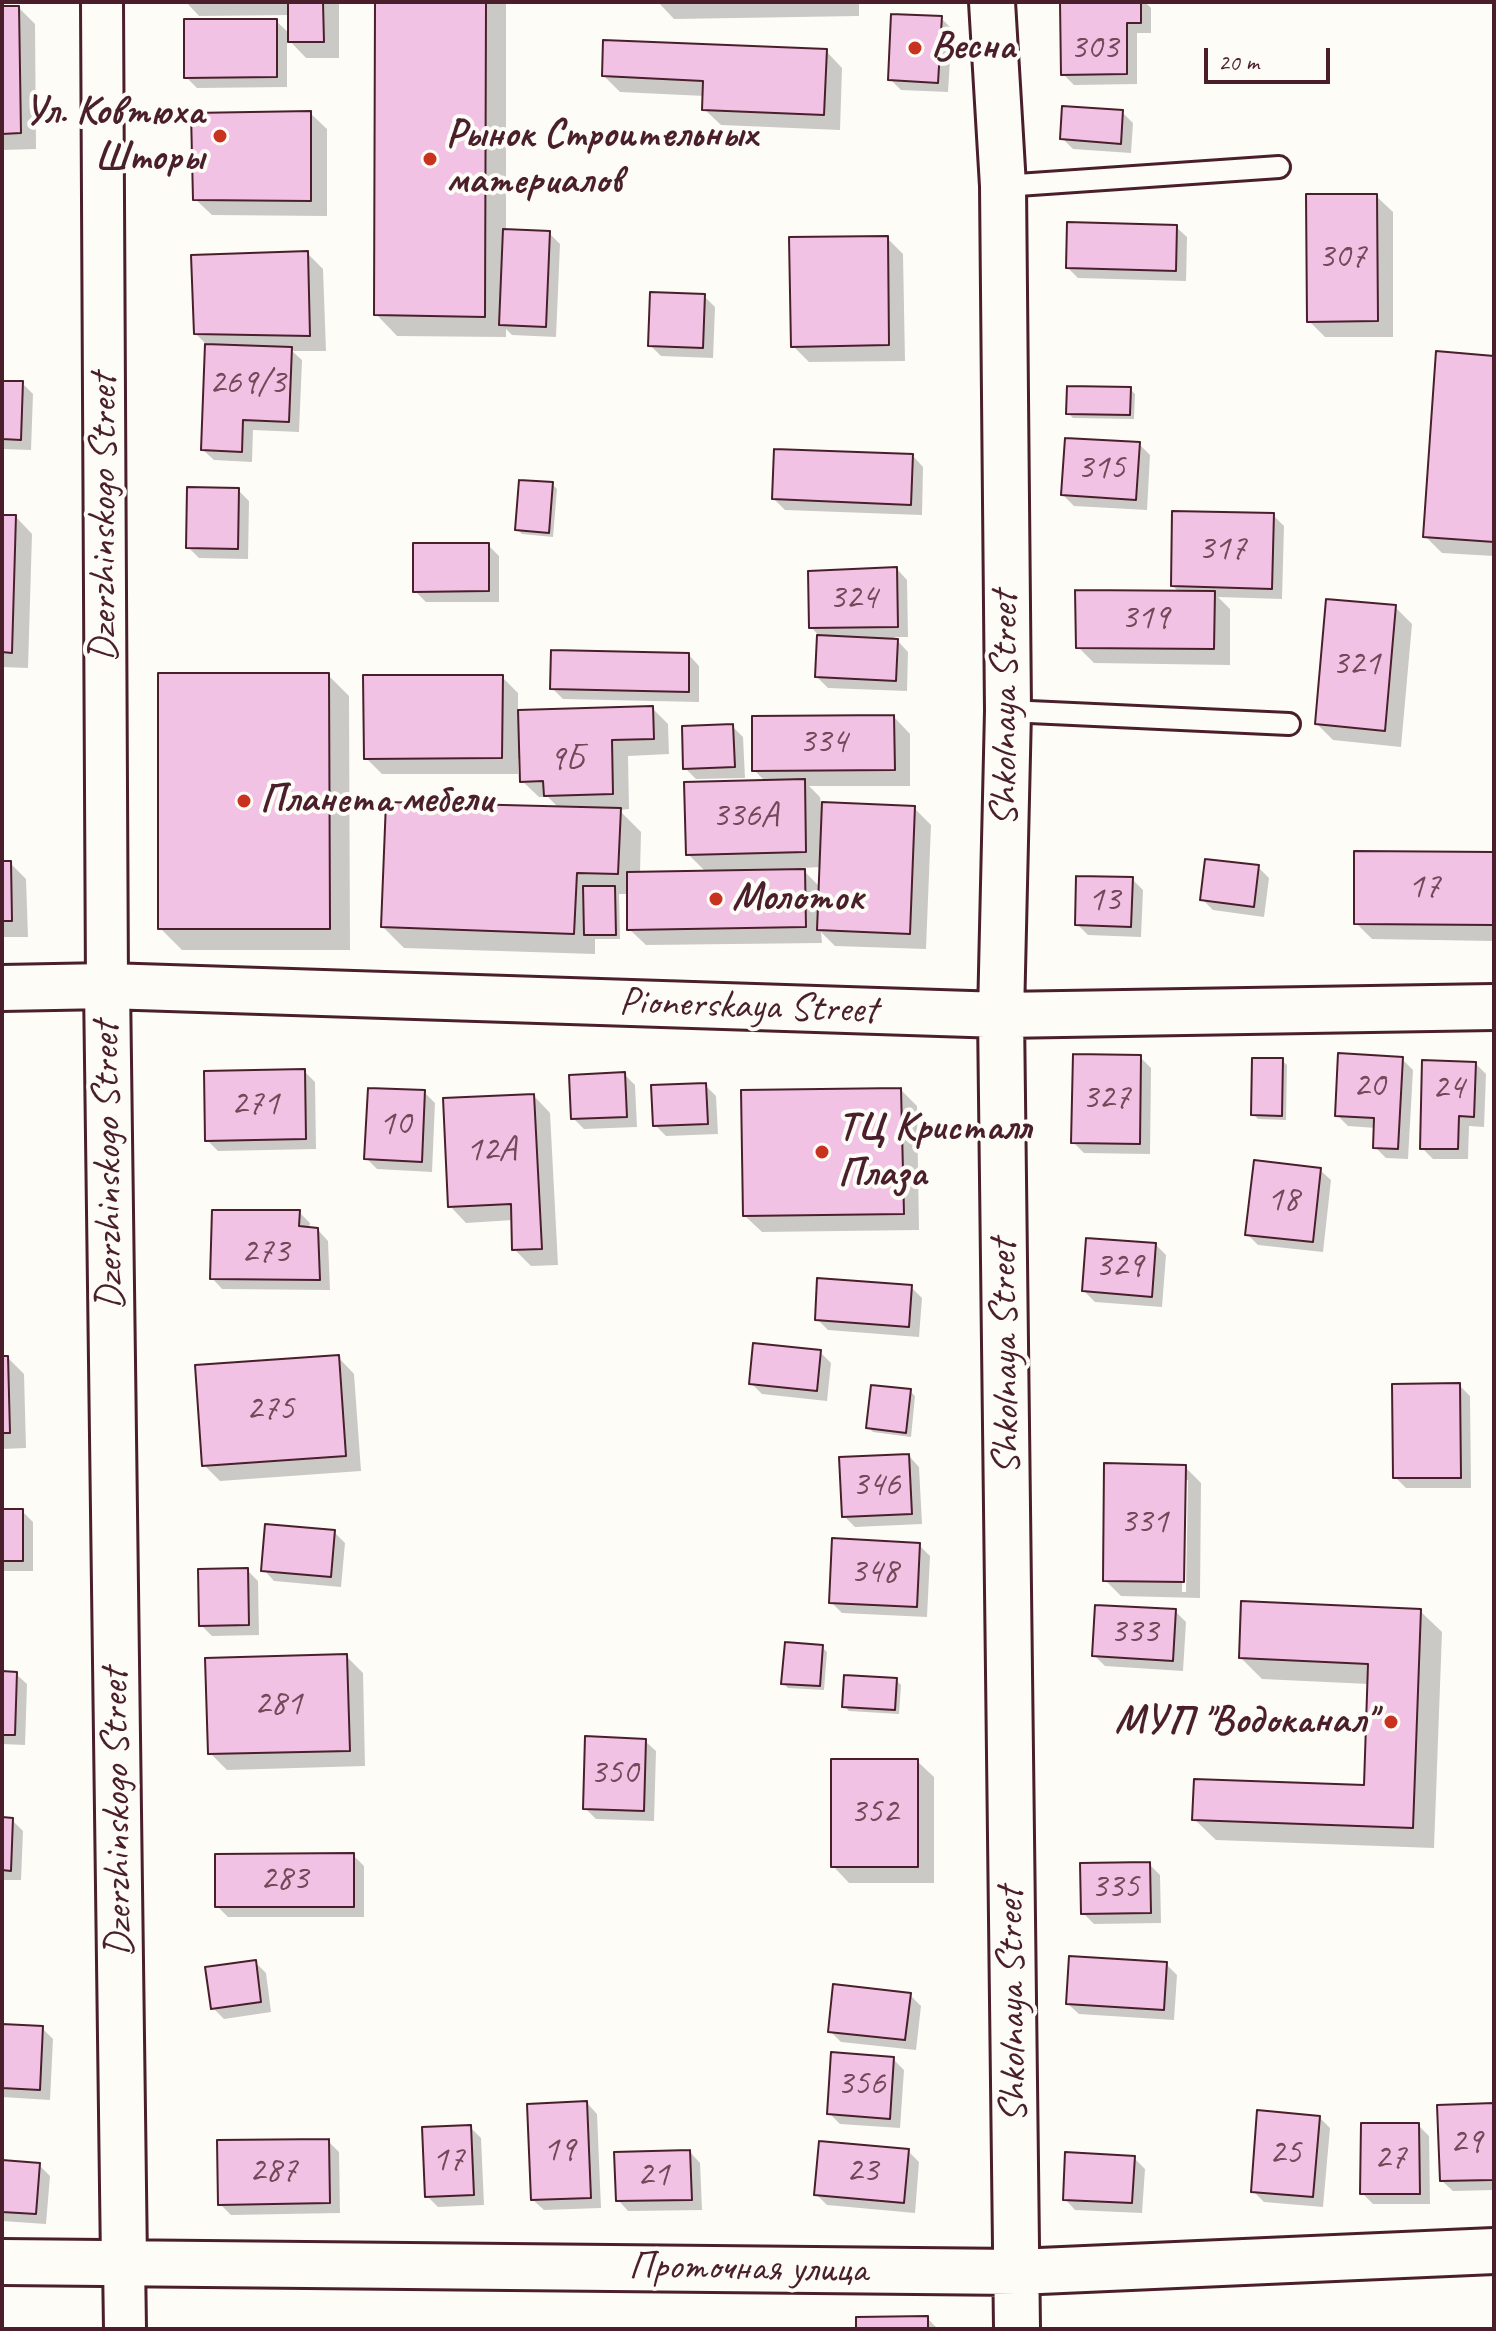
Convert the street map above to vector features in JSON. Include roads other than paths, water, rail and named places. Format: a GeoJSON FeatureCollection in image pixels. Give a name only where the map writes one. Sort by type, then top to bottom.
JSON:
{"type":"FeatureCollection","features":[{"type":"Feature","properties":{"kind":"street","name":"Dzerzhinskogo Street"},"geometry":{"type":"LineString","coordinates":[[102,2],[107,986],[125,2329]]}},
{"type":"Feature","properties":{"kind":"street","name":"Shkolnaya Street"},"geometry":{"type":"LineString","coordinates":[[992,2],[1003,186],[1008,711],[1001,1015],[1017,2329]]}},
{"type":"Feature","properties":{"kind":"street","name":"Pionerskaya Street"},"geometry":{"type":"LineString","coordinates":[[2,988],[107,986],[1001,1015],[1494,1007]]}},
{"type":"Feature","properties":{"kind":"street","name":"Проточная улица"},"geometry":{"type":"LineString","coordinates":[[2,2262],[1017,2272],[1494,2251]]}},
{"type":"Feature","properties":{"kind":"lane"},"geometry":{"type":"LineString","coordinates":[[1003,186],[1279,167]]}},
{"type":"Feature","properties":{"kind":"lane"},"geometry":{"type":"LineString","coordinates":[[1008,711],[1289,724]]}},
{"type":"Feature","properties":{"kind":"place","name":"Весна"},"geometry":{"type":"Point","coordinates":[915,48]}},
{"type":"Feature","properties":{"kind":"place","name":"Ул. Ковтюха Шторы"},"geometry":{"type":"Point","coordinates":[220,136]}},
{"type":"Feature","properties":{"kind":"place","name":"Рынок Строительных материалов"},"geometry":{"type":"Point","coordinates":[430,159]}},
{"type":"Feature","properties":{"kind":"place","name":"Планета мебели"},"geometry":{"type":"Point","coordinates":[244,801]}},
{"type":"Feature","properties":{"kind":"place","name":"Молоток"},"geometry":{"type":"Point","coordinates":[716,899]}},
{"type":"Feature","properties":{"kind":"place","name":"ТЦ Кристалл Плаза"},"geometry":{"type":"Point","coordinates":[822,1152]}},
{"type":"Feature","properties":{"kind":"place","name":"МУП \"Водоканал\""},"geometry":{"type":"Point","coordinates":[1391,1722]}}]}
